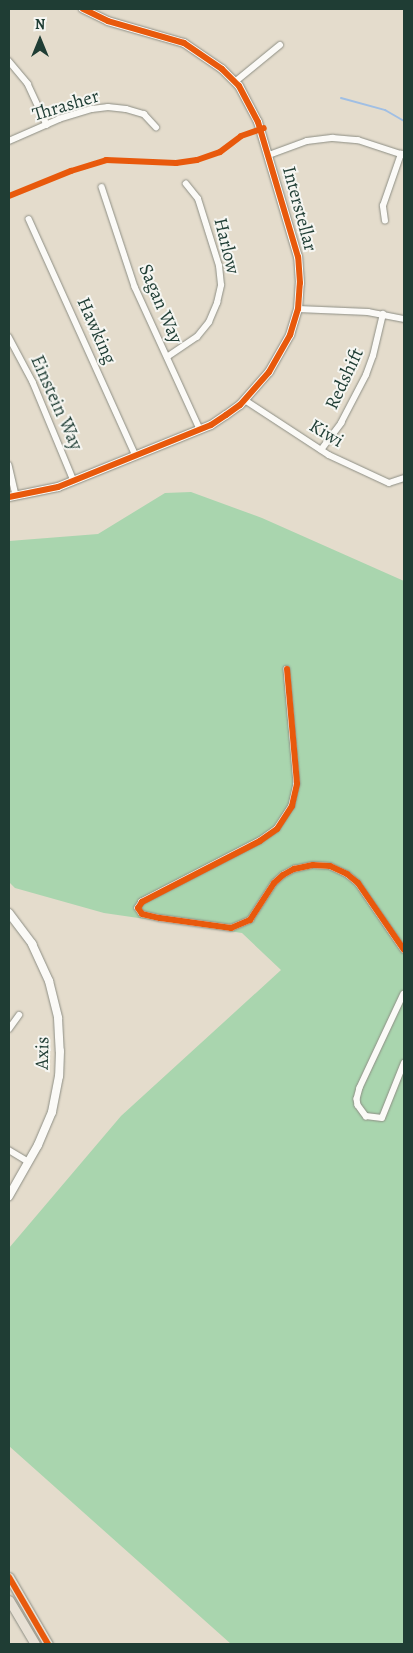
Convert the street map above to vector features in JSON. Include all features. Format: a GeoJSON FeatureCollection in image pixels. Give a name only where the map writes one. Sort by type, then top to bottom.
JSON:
{"type":"FeatureCollection","features":[{"type":"Feature","properties":{"kind":"main road"},"geometry":{"type":"LineString","coordinates":[[9,1577],[48,1644]]}},
{"type":"Feature","properties":{"kind":"main road"},"geometry":{"type":"LineString","coordinates":[[9,1600],[35,1644]]}},
{"type":"Feature","properties":{"kind":"street","name":"Interstellar"},"geometry":{"type":"LineString","coordinates":[[12,497],[51,489],[74,481],[200,429],[226,415],[245,400],[268,372],[282,351],[298,309],[300,283],[298,257],[258,122],[248,102],[234,82],[222,68],[184,43],[108,20],[83,9]]}},
{"type":"Feature","properties":{"kind":"street"},"geometry":{"type":"LineString","coordinates":[[234,82],[280,46]]}},
{"type":"Feature","properties":{"kind":"street"},"geometry":{"type":"LineString","coordinates":[[9,61],[28,84],[47,125]]}},
{"type":"Feature","properties":{"kind":"street","name":"Thrasher"},"geometry":{"type":"LineString","coordinates":[[9,141],[92,109],[109,107],[144,114],[156,127]]}},
{"type":"Feature","properties":{"kind":"street"},"geometry":{"type":"LineString","coordinates":[[268,155],[307,142],[333,138],[358,140],[403,154],[383,206],[384,221]]}},
{"type":"Feature","properties":{"kind":"street","name":"Harlow"},"geometry":{"type":"LineString","coordinates":[[167,357],[197,337],[209,322],[217,303],[221,285],[219,266],[198,199],[186,184]]}},
{"type":"Feature","properties":{"kind":"street","name":"Sagan Way"},"geometry":{"type":"LineString","coordinates":[[102,187],[134,287],[200,429]]}},
{"type":"Feature","properties":{"kind":"street","name":"Hawking"},"geometry":{"type":"LineString","coordinates":[[29,219],[136,456]]}},
{"type":"Feature","properties":{"kind":"street"},"geometry":{"type":"LineString","coordinates":[[298,309],[383,314],[404,319]]}},
{"type":"Feature","properties":{"kind":"street","name":"Redshift"},"geometry":{"type":"LineString","coordinates":[[321,450],[341,423],[366,375],[373,356],[383,314]]}},
{"type":"Feature","properties":{"kind":"street","name":"Einstein Way"},"geometry":{"type":"LineString","coordinates":[[9,337],[32,382],[74,481]]}},
{"type":"Feature","properties":{"kind":"street","name":"Kiwi"},"geometry":{"type":"LineString","coordinates":[[245,400],[321,450],[382,481],[396,482],[404,478]]}},
{"type":"Feature","properties":{"kind":"street"},"geometry":{"type":"LineString","coordinates":[[9,465],[12,497]]}},
{"type":"Feature","properties":{"kind":"street"},"geometry":{"type":"LineString","coordinates":[[286,669],[296,784],[292,806],[277,829],[260,841],[142,902],[138,908],[142,914],[160,918],[231,928],[250,920],[274,883],[283,875],[294,869],[313,865],[330,866],[347,874],[358,883],[404,950]]}},
{"type":"Feature","properties":{"kind":"street","name":"Axis"},"geometry":{"type":"LineString","coordinates":[[9,913],[32,944],[42,963],[55,1000],[60,1033],[59,1076],[56,1095],[46,1128],[9,1196]]}},
{"type":"Feature","properties":{"kind":"street"},"geometry":{"type":"LineString","coordinates":[[404,994],[356,1099],[358,1105],[369,1118],[382,1118],[404,1063]]}},
{"type":"Feature","properties":{"kind":"street"},"geometry":{"type":"LineString","coordinates":[[9,1029],[18,1015]]}},
{"type":"Feature","properties":{"kind":"street"},"geometry":{"type":"LineString","coordinates":[[9,1150],[29,1162]]}},
{"type":"Feature","properties":{"kind":"green space"},"geometry":{"type":"Polygon","coordinates":[[[191,492],[262,518],[404,581],[404,1644],[231,1644],[9,1446],[9,1248],[121,1116],[281,970],[242,933],[104,913],[15,888],[9,882],[9,541],[98,534],[165,493],[191,492]]]}},
{"type":"Feature","properties":{"kind":"waterway"},"geometry":{"type":"LineString","coordinates":[[341,98],[385,110],[404,121]]}},
{"type":"Feature","properties":{"kind":"cycle path"},"geometry":{"type":"LineString","coordinates":[[9,497],[58,487],[211,425],[240,405],[269,372],[290,335],[298,309],[300,283],[298,257],[258,122],[239,86],[222,69],[184,43],[108,21],[83,9]]}},
{"type":"Feature","properties":{"kind":"cycle path"},"geometry":{"type":"LineString","coordinates":[[9,196],[71,171],[106,160],[176,163],[197,160],[220,152],[241,136],[264,128]]}},
{"type":"Feature","properties":{"kind":"cycle path"},"geometry":{"type":"LineString","coordinates":[[287,669],[297,784],[292,806],[277,829],[260,841],[142,902],[138,908],[142,914],[160,918],[231,928],[250,920],[274,883],[283,875],[294,869],[313,865],[330,866],[347,874],[358,883],[404,950]]}},
{"type":"Feature","properties":{"kind":"cycle path"},"geometry":{"type":"LineString","coordinates":[[9,1577],[48,1644]]}}]}
